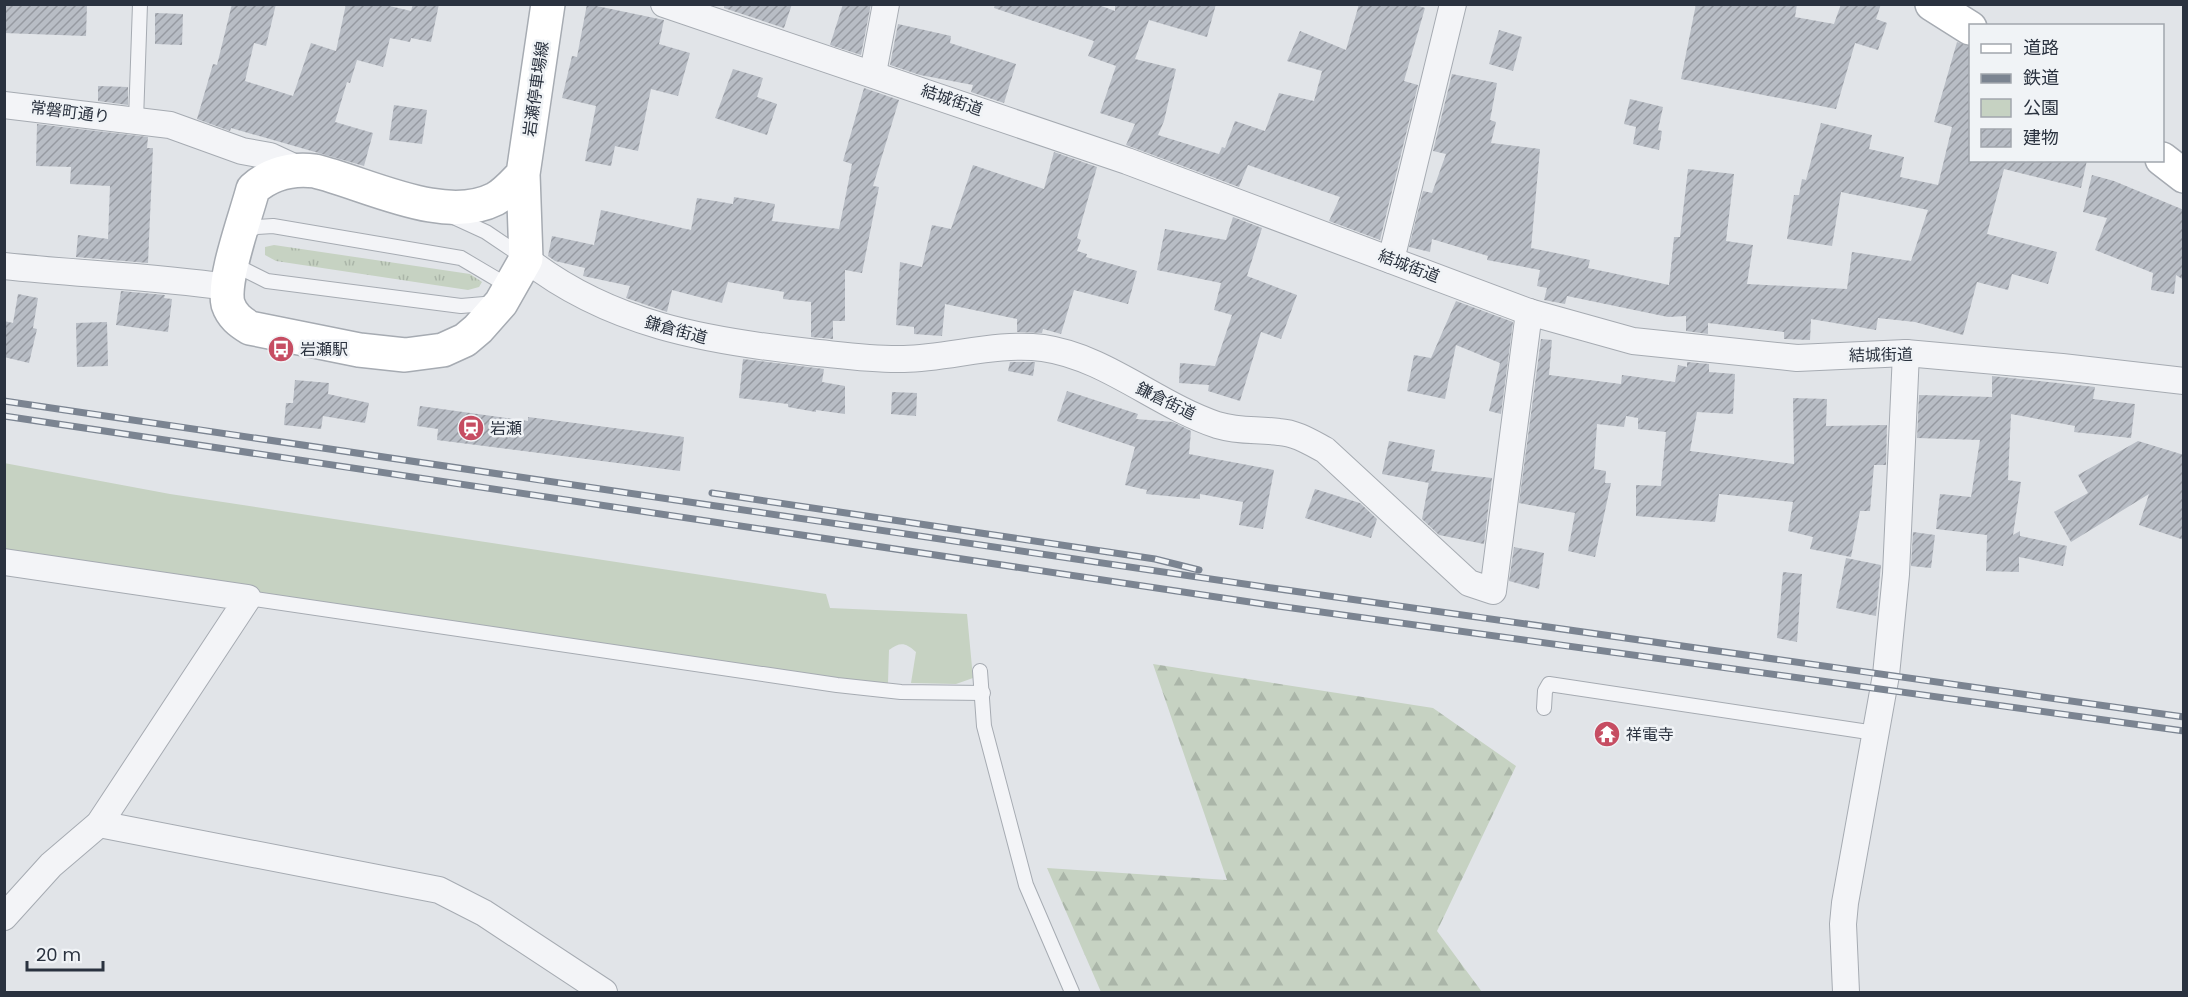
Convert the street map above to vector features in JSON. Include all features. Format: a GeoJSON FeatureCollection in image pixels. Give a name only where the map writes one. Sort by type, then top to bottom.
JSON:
{"type":"FeatureCollection","features":[{"type":"Feature","properties":{"kind":"street","name":"岩瀬停車場線"},"geometry":{"type":"LineString","coordinates":[[512,283],[524,174],[548,4]]}},
{"type":"Feature","properties":{"kind":"street","name":"結城街道"},"geometry":{"type":"LineString","coordinates":[[664,4],[1127,161],[1529,312],[1633,341],[1797,358],[1906,353],[2184,381]]}},
{"type":"Feature","properties":{"kind":"street"},"geometry":{"type":"LineString","coordinates":[[873,73],[886,4]]}},
{"type":"Feature","properties":{"kind":"street"},"geometry":{"type":"LineString","coordinates":[[1391,260],[1453,4]]}},
{"type":"Feature","properties":{"kind":"street"},"geometry":{"type":"LineString","coordinates":[[1932,4],[1969,27]]}},
{"type":"Feature","properties":{"kind":"street","name":"常磐町通り"},"geometry":{"type":"LineString","coordinates":[[4,105],[170,125],[242,151],[270,156],[298,169]]}},
{"type":"Feature","properties":{"kind":"street"},"geometry":{"type":"LineString","coordinates":[[242,151],[253,189],[229,275],[228,305],[236,319],[250,328],[359,350],[405,355],[443,350],[465,340],[478,329],[512,283]]}},
{"type":"Feature","properties":{"kind":"street"},"geometry":{"type":"LineString","coordinates":[[2164,160],[2184,176]]}},
{"type":"Feature","properties":{"kind":"street"},"geometry":{"type":"LineString","coordinates":[[253,189],[278,173],[298,169],[347,179],[430,207],[477,206],[497,198],[524,174]]}},
{"type":"Feature","properties":{"kind":"street"},"geometry":{"type":"LineString","coordinates":[[4,266],[74,274],[184,280],[229,275]]}},
{"type":"Feature","properties":{"kind":"street","name":"鎌倉街道"},"geometry":{"type":"LineString","coordinates":[[512,283],[546,275],[632,318],[678,332],[732,344],[902,359],[1023,347],[1066,352],[1216,424],[1244,432],[1279,432],[1302,438],[1325,450],[1469,583],[1493,591],[1529,312]]}},
{"type":"Feature","properties":{"kind":"street"},"geometry":{"type":"LineString","coordinates":[[1845,993],[1843,924],[1845,903],[1886,675],[1896,574],[1906,353]]}},
{"type":"Feature","properties":{"kind":"street"},"geometry":{"type":"LineString","coordinates":[[4,562],[248,598],[99,824],[51,865],[4,917]]}},
{"type":"Feature","properties":{"kind":"street"},"geometry":{"type":"LineString","coordinates":[[99,824],[439,890],[484,913],[604,993]]}},
{"type":"Feature","properties":{"kind":"lane"},"geometry":{"type":"LineString","coordinates":[[136,120],[140,4]]}},
{"type":"Feature","properties":{"kind":"lane"},"geometry":{"type":"LineString","coordinates":[[430,207],[486,232],[512,283]]}},
{"type":"Feature","properties":{"kind":"lane"},"geometry":{"type":"LineString","coordinates":[[242,232],[257,226],[273,226],[461,258],[512,283]]}},
{"type":"Feature","properties":{"kind":"lane"},"geometry":{"type":"LineString","coordinates":[[229,275],[461,306],[512,283]]}},
{"type":"Feature","properties":{"kind":"lane"},"geometry":{"type":"LineString","coordinates":[[248,598],[837,685],[901,692],[983,693]]}},
{"type":"Feature","properties":{"kind":"lane"},"geometry":{"type":"LineString","coordinates":[[980,671],[984,726],[1026,885],[1072,993]]}},
{"type":"Feature","properties":{"kind":"lane"},"geometry":{"type":"LineString","coordinates":[[1544,708],[1545,691],[1549,684],[1875,734]]}},
{"type":"Feature","properties":{"kind":"green space"},"geometry":{"type":"Polygon","coordinates":[[[274,245],[470,274],[482,282],[479,287],[468,290],[276,261],[265,255],[265,247],[274,245]]]}},
{"type":"Feature","properties":{"kind":"green space"},"geometry":{"type":"Polygon","coordinates":[[[4,463],[170,494],[826,594],[830,608],[967,614],[973,678],[956,684],[911,683],[916,652],[902,644],[889,650],[888,683],[838,679],[172,580],[5,551],[4,463]]]}},
{"type":"Feature","properties":{"kind":"green space"},"geometry":{"type":"Polygon","coordinates":[[[1153,664],[1433,708],[1516,766],[1437,931],[1482,992],[1101,992],[1047,868],[1227,880],[1153,664]]]}},
{"type":"Feature","properties":{"kind":"building"},"geometry":{"type":"Polygon","coordinates":[[[4,4],[87,4],[86,36],[4,33],[4,4]]]}},
{"type":"Feature","properties":{"kind":"building"},"geometry":{"type":"Polygon","coordinates":[[[232,4],[276,4],[266,46],[254,43],[245,81],[293,96],[311,43],[336,51],[346,4],[381,4],[411,11],[413,4],[439,4],[431,42],[411,38],[410,42],[390,38],[383,67],[357,60],[350,83],[347,82],[335,122],[373,133],[364,166],[231,128],[230,131],[197,119],[213,64],[217,65],[232,4]]]}},
{"type":"Feature","properties":{"kind":"building"},"geometry":{"type":"Polygon","coordinates":[[[587,4],[664,20],[659,44],[690,53],[678,96],[651,89],[638,151],[615,146],[611,166],[585,161],[596,106],[562,98],[572,56],[577,57],[587,4]]]}},
{"type":"Feature","properties":{"kind":"building"},"geometry":{"type":"Polygon","coordinates":[[[724,4],[792,4],[784,28],[724,8],[724,4]]]}},
{"type":"Feature","properties":{"kind":"building"},"geometry":{"type":"Polygon","coordinates":[[[843,4],[871,4],[861,55],[830,45],[843,4]]]}},
{"type":"Feature","properties":{"kind":"building"},"geometry":{"type":"Polygon","coordinates":[[[995,4],[1096,4],[1115,11],[1115,4],[1216,4],[1207,37],[1149,20],[1135,59],[1176,69],[1164,121],[1158,135],[1219,154],[1222,147],[1225,148],[1235,121],[1265,131],[1279,93],[1314,101],[1322,71],[1287,61],[1300,31],[1346,50],[1359,4],[1413,4],[1425,8],[1404,81],[1418,85],[1380,240],[1329,221],[1340,197],[1248,165],[1239,187],[1126,145],[1135,124],[1100,113],[1116,66],[1088,56],[1094,41],[994,8],[995,4]]]}},
{"type":"Feature","properties":{"kind":"building"},"geometry":{"type":"Polygon","coordinates":[[[1696,4],[1797,4],[1795,17],[1834,24],[1841,4],[1881,4],[1876,19],[1887,23],[1878,50],[1855,43],[1836,109],[1681,79],[1696,4]]]}},
{"type":"Feature","properties":{"kind":"building"},"geometry":{"type":"Polygon","coordinates":[[[155,13],[183,14],[182,45],[155,44],[155,13]]]}},
{"type":"Feature","properties":{"kind":"building"},"geometry":{"type":"Polygon","coordinates":[[[898,24],[951,36],[950,43],[1016,64],[1004,103],[971,92],[973,85],[920,75],[890,65],[898,24]]]}},
{"type":"Feature","properties":{"kind":"building"},"geometry":{"type":"Polygon","coordinates":[[[1499,30],[1522,37],[1513,71],[1489,64],[1499,30]]]}},
{"type":"Feature","properties":{"kind":"building"},"geometry":{"type":"Polygon","coordinates":[[[1957,42],[1969,46],[1969,162],[2087,162],[2081,188],[2004,169],[1987,234],[2057,252],[2048,284],[2012,274],[2008,290],[1977,282],[1963,335],[1915,322],[1878,318],[1876,330],[1811,319],[1810,340],[1784,339],[1784,332],[1708,323],[1708,334],[1686,331],[1686,316],[1668,317],[1567,296],[1565,304],[1544,300],[1547,288],[1537,286],[1540,270],[1487,260],[1488,256],[1432,239],[1430,252],[1409,247],[1423,191],[1432,193],[1446,154],[1433,151],[1452,74],[1497,83],[1490,120],[1496,122],[1491,143],[1540,149],[1531,248],[1590,260],[1588,268],[1669,285],[1674,237],[1680,237],[1688,169],[1734,174],[1726,241],[1753,245],[1747,284],[1847,289],[1852,252],[1911,261],[1928,210],[1841,192],[1832,246],[1787,239],[1794,195],[1799,195],[1802,179],[1806,180],[1821,123],[1872,135],[1869,149],[1904,157],[1900,177],[1938,185],[1952,127],[1934,122],[1957,42]]]}},
{"type":"Feature","properties":{"kind":"building"},"geometry":{"type":"Polygon","coordinates":[[[733,69],[763,78],[757,97],[777,104],[767,135],[715,118],[733,69]]]}},
{"type":"Feature","properties":{"kind":"building"},"geometry":{"type":"Polygon","coordinates":[[[98,86],[128,87],[128,105],[98,101],[98,86]]]}},
{"type":"Feature","properties":{"kind":"building"},"geometry":{"type":"Polygon","coordinates":[[[864,88],[899,100],[873,186],[879,187],[862,273],[845,270],[845,321],[833,321],[833,339],[811,337],[811,302],[783,299],[784,292],[728,282],[722,303],[672,290],[667,312],[626,298],[630,286],[583,276],[585,268],[555,261],[548,256],[552,236],[594,245],[601,210],[691,230],[697,198],[733,204],[734,197],[775,204],[772,221],[839,229],[852,164],[843,161],[864,88]]]}},
{"type":"Feature","properties":{"kind":"building"},"geometry":{"type":"Polygon","coordinates":[[[1630,99],[1663,107],[1658,130],[1662,131],[1659,150],[1633,144],[1636,127],[1624,124],[1630,99]]]}},
{"type":"Feature","properties":{"kind":"building"},"geometry":{"type":"Polygon","coordinates":[[[394,105],[427,110],[422,144],[389,140],[394,105]]]}},
{"type":"Feature","properties":{"kind":"building"},"geometry":{"type":"Polygon","coordinates":[[[37,124],[148,137],[147,148],[153,148],[148,263],[76,257],[78,235],[108,239],[110,186],[70,184],[71,167],[36,166],[37,124]]]}},
{"type":"Feature","properties":{"kind":"building"},"geometry":{"type":"Polygon","coordinates":[[[1054,152],[1097,167],[1077,238],[1081,240],[1077,251],[1087,254],[1086,257],[1137,271],[1128,304],[1074,290],[1061,334],[1043,329],[1042,333],[1017,332],[1017,319],[945,304],[942,336],[914,334],[914,327],[896,325],[900,262],[922,267],[932,225],[951,229],[973,165],[1044,189],[1054,152]]]}},
{"type":"Feature","properties":{"kind":"building"},"geometry":{"type":"Polygon","coordinates":[[[2092,175],[2114,181],[2184,210],[2184,280],[2176,275],[2174,294],[2151,290],[2153,273],[2095,250],[2107,218],[2083,212],[2092,175]]]}},
{"type":"Feature","properties":{"kind":"building"},"geometry":{"type":"Polygon","coordinates":[[[1233,217],[1262,228],[1247,276],[1297,295],[1281,339],[1261,332],[1240,401],[1208,391],[1209,385],[1179,383],[1180,363],[1215,366],[1232,315],[1214,310],[1221,283],[1157,270],[1165,229],[1226,240],[1233,217]]]}},
{"type":"Feature","properties":{"kind":"building"},"geometry":{"type":"Polygon","coordinates":[[[121,291],[165,295],[164,298],[172,299],[168,332],[116,325],[121,291]]]}},
{"type":"Feature","properties":{"kind":"building"},"geometry":{"type":"Polygon","coordinates":[[[18,294],[38,298],[33,328],[37,329],[29,363],[4,357],[4,321],[13,323],[18,294]]]}},
{"type":"Feature","properties":{"kind":"building"},"geometry":{"type":"Polygon","coordinates":[[[1456,301],[1513,322],[1501,414],[1489,411],[1500,363],[1456,345],[1445,399],[1407,391],[1414,355],[1431,358],[1456,301]]]}},
{"type":"Feature","properties":{"kind":"building"},"geometry":{"type":"Polygon","coordinates":[[[107,322],[108,366],[77,367],[76,323],[107,322]]]}},
{"type":"Feature","properties":{"kind":"building"},"geometry":{"type":"Polygon","coordinates":[[[1541,339],[1552,340],[1549,375],[1621,384],[1622,375],[1675,382],[1678,365],[1687,367],[1687,362],[1709,364],[1709,372],[1735,374],[1733,414],[1697,412],[1690,451],[1794,464],[1793,398],[1827,399],[1826,426],[1887,425],[1886,465],[1874,465],[1870,511],[1860,511],[1851,557],[1810,549],[1813,537],[1788,531],[1793,502],[1719,494],[1715,522],[1636,516],[1636,485],[1661,486],[1666,432],[1638,429],[1638,418],[1626,416],[1624,427],[1597,424],[1594,469],[1606,471],[1605,483],[1611,483],[1595,557],[1568,551],[1575,513],[1519,503],[1541,339]]]}},
{"type":"Feature","properties":{"kind":"building"},"geometry":{"type":"Polygon","coordinates":[[[743,359],[824,369],[822,382],[845,386],[845,414],[816,410],[816,412],[788,407],[788,404],[739,398],[743,359]]]}},
{"type":"Feature","properties":{"kind":"building"},"geometry":{"type":"Polygon","coordinates":[[[1010,362],[1035,362],[1033,376],[1008,371],[1010,362]]]}},
{"type":"Feature","properties":{"kind":"building"},"geometry":{"type":"Polygon","coordinates":[[[1992,376],[2095,387],[2093,399],[2135,404],[2131,438],[2074,432],[2075,426],[2011,414],[2008,480],[2021,482],[2013,535],[2020,531],[2020,536],[2067,546],[2063,566],[2019,557],[2019,572],[1986,571],[1987,535],[1936,529],[1940,494],[1971,497],[1980,440],[1917,438],[1919,395],[1992,397],[1992,376]]]}},
{"type":"Feature","properties":{"kind":"building"},"geometry":{"type":"Polygon","coordinates":[[[295,380],[329,383],[328,394],[369,403],[365,423],[323,416],[321,429],[284,425],[286,403],[293,403],[295,380]]]}},
{"type":"Feature","properties":{"kind":"building"},"geometry":{"type":"Polygon","coordinates":[[[1067,391],[1138,414],[1136,419],[1173,422],[1191,431],[1189,454],[1274,470],[1263,529],[1239,525],[1243,502],[1200,494],[1200,499],[1146,494],[1147,490],[1125,485],[1135,447],[1057,421],[1067,391]]]}},
{"type":"Feature","properties":{"kind":"building"},"geometry":{"type":"Polygon","coordinates":[[[892,392],[917,393],[916,416],[891,414],[892,392]]]}},
{"type":"Feature","properties":{"kind":"building"},"geometry":{"type":"Polygon","coordinates":[[[420,406],[528,421],[528,417],[684,437],[680,471],[437,440],[438,429],[417,426],[420,406]]]}},
{"type":"Feature","properties":{"kind":"building"},"geometry":{"type":"Polygon","coordinates":[[[1389,441],[1435,450],[1429,483],[1382,474],[1389,441]]]}},
{"type":"Feature","properties":{"kind":"building"},"geometry":{"type":"Polygon","coordinates":[[[2138,441],[2184,455],[2184,540],[2139,525],[2149,494],[2071,542],[2054,512],[2088,493],[2078,475],[2138,441]]]}},
{"type":"Feature","properties":{"kind":"building"},"geometry":{"type":"Polygon","coordinates":[[[1431,471],[1492,478],[1484,544],[1439,535],[1422,519],[1431,471]]]}},
{"type":"Feature","properties":{"kind":"building"},"geometry":{"type":"Polygon","coordinates":[[[1315,489],[1360,503],[1377,519],[1371,538],[1305,518],[1315,489]]]}},
{"type":"Feature","properties":{"kind":"building"},"geometry":{"type":"Polygon","coordinates":[[[1913,532],[1935,535],[1931,568],[1911,566],[1913,532]]]}},
{"type":"Feature","properties":{"kind":"building"},"geometry":{"type":"Polygon","coordinates":[[[1514,547],[1544,553],[1539,589],[1509,581],[1514,547]]]}},
{"type":"Feature","properties":{"kind":"building"},"geometry":{"type":"Polygon","coordinates":[[[1846,558],[1881,565],[1876,616],[1836,608],[1846,558]]]}},
{"type":"Feature","properties":{"kind":"building"},"geometry":{"type":"Polygon","coordinates":[[[1783,572],[1802,574],[1797,642],[1777,638],[1783,572]]]}},
{"type":"Feature","properties":{"kind":"railway"},"geometry":{"type":"LineString","coordinates":[[4,401],[1272,588],[2184,717]]}},
{"type":"Feature","properties":{"kind":"railway"},"geometry":{"type":"LineString","coordinates":[[4,416],[1270,605],[2184,731]]}},
{"type":"Feature","properties":{"kind":"railway"},"geometry":{"type":"LineString","coordinates":[[712,493],[1155,559],[1199,570]]}},
{"type":"Feature","properties":{"kind":"place","name":"岩瀬駅"},"geometry":{"type":"Point","coordinates":[281,349]}},
{"type":"Feature","properties":{"kind":"place","name":"岩瀬"},"geometry":{"type":"Point","coordinates":[471,428]}},
{"type":"Feature","properties":{"kind":"place","name":"祥電寺"},"geometry":{"type":"Point","coordinates":[1607,734]}}]}
